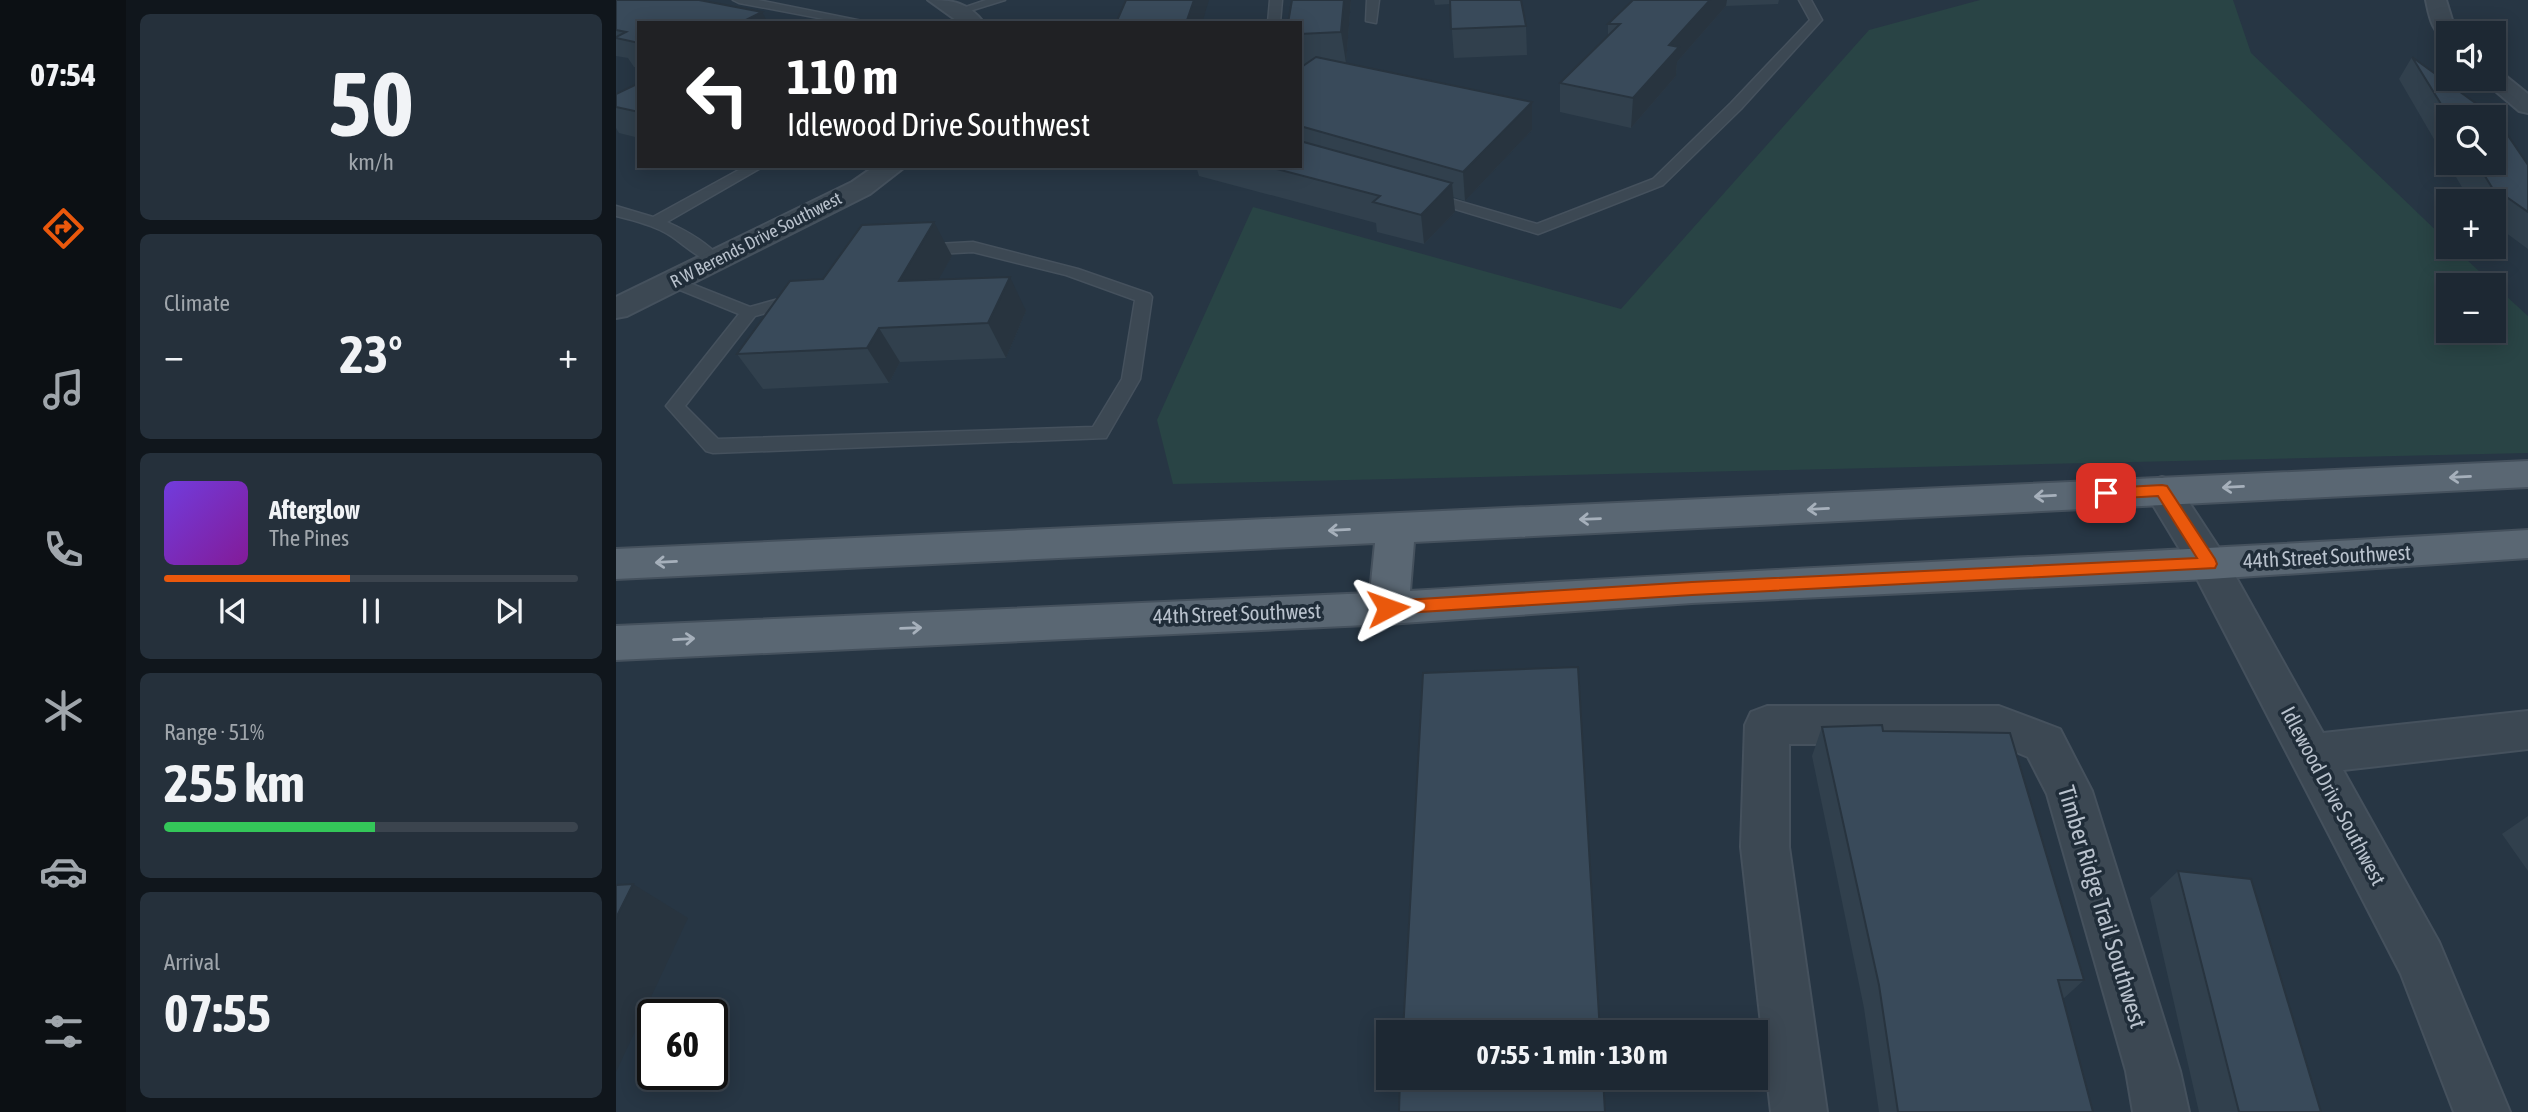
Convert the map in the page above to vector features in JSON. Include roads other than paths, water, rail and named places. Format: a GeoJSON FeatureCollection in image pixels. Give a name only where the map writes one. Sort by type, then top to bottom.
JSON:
{"type":"FeatureCollection","features":[{"type":"Feature","properties":{"kind":"main road"},"geometry":{"type":"LineString","coordinates":[[616,564],[2528,474]]}},
{"type":"Feature","properties":{"kind":"main road"},"geometry":{"type":"LineString","coordinates":[[1388,608],[1396,527]]}},
{"type":"Feature","properties":{"kind":"main road","name":"44th Street Southwest"},"geometry":{"type":"LineString","coordinates":[[616,643],[1388,608],[1692,588],[2209,564],[2528,544]]}},
{"type":"Feature","properties":{"kind":"street"},"geometry":{"type":"LineString","coordinates":[[938,0],[967,17]]}},
{"type":"Feature","properties":{"kind":"street"},"geometry":{"type":"LineString","coordinates":[[2436,0],[2442,21]]}},
{"type":"Feature","properties":{"kind":"street"},"geometry":{"type":"LineString","coordinates":[[2506,88],[2528,106]]}},
{"type":"Feature","properties":{"kind":"street","name":"R W Berends Drive Southwest"},"geometry":{"type":"LineString","coordinates":[[616,309],[861,188],[890,168]]}},
{"type":"Feature","properties":{"kind":"street","name":"Idlewood Drive Southwest"},"geometry":{"type":"LineString","coordinates":[[2162,490],[2209,564],[2421,960],[2482,1112]]}},
{"type":"Feature","properties":{"kind":"street","name":"Timber Ridge Trail Southwest"},"geometry":{"type":"LineString","coordinates":[[1799,1112],[1765,847],[1768,725],[1999,725],[2044,743],[2069,791],[2153,1071],[2161,1112]]}},
{"type":"Feature","properties":{"kind":"street"},"geometry":{"type":"LineString","coordinates":[[2310,754],[2528,730]]}},
{"type":"Feature","properties":{"kind":"lane"},"geometry":{"type":"LineString","coordinates":[[739,0],[854,21]]}},
{"type":"Feature","properties":{"kind":"lane"},"geometry":{"type":"LineString","coordinates":[[783,9],[804,0]]}},
{"type":"Feature","properties":{"kind":"lane"},"geometry":{"type":"LineString","coordinates":[[967,17],[999,0]]}},
{"type":"Feature","properties":{"kind":"lane"},"geometry":{"type":"LineString","coordinates":[[1274,21],[1276,0]]}},
{"type":"Feature","properties":{"kind":"lane"},"geometry":{"type":"LineString","coordinates":[[1372,21],[1373,0]]}},
{"type":"Feature","properties":{"kind":"lane"},"geometry":{"type":"LineString","coordinates":[[1407,191],[1538,229],[1658,182],[1736,106],[1816,20],[1805,0]]}},
{"type":"Feature","properties":{"kind":"lane"},"geometry":{"type":"LineString","coordinates":[[657,221],[753,168]]}},
{"type":"Feature","properties":{"kind":"lane"},"geometry":{"type":"LineString","coordinates":[[616,211],[657,221],[693,240],[715,261]]}},
{"type":"Feature","properties":{"kind":"lane"},"geometry":{"type":"LineString","coordinates":[[818,293],[749,312],[675,406],[713,446],[1099,433],[1131,379],[1144,297],[1072,272],[973,247],[904,250]]}},
{"type":"Feature","properties":{"kind":"lane"},"geometry":{"type":"LineString","coordinates":[[674,282],[749,312]]}}]}
